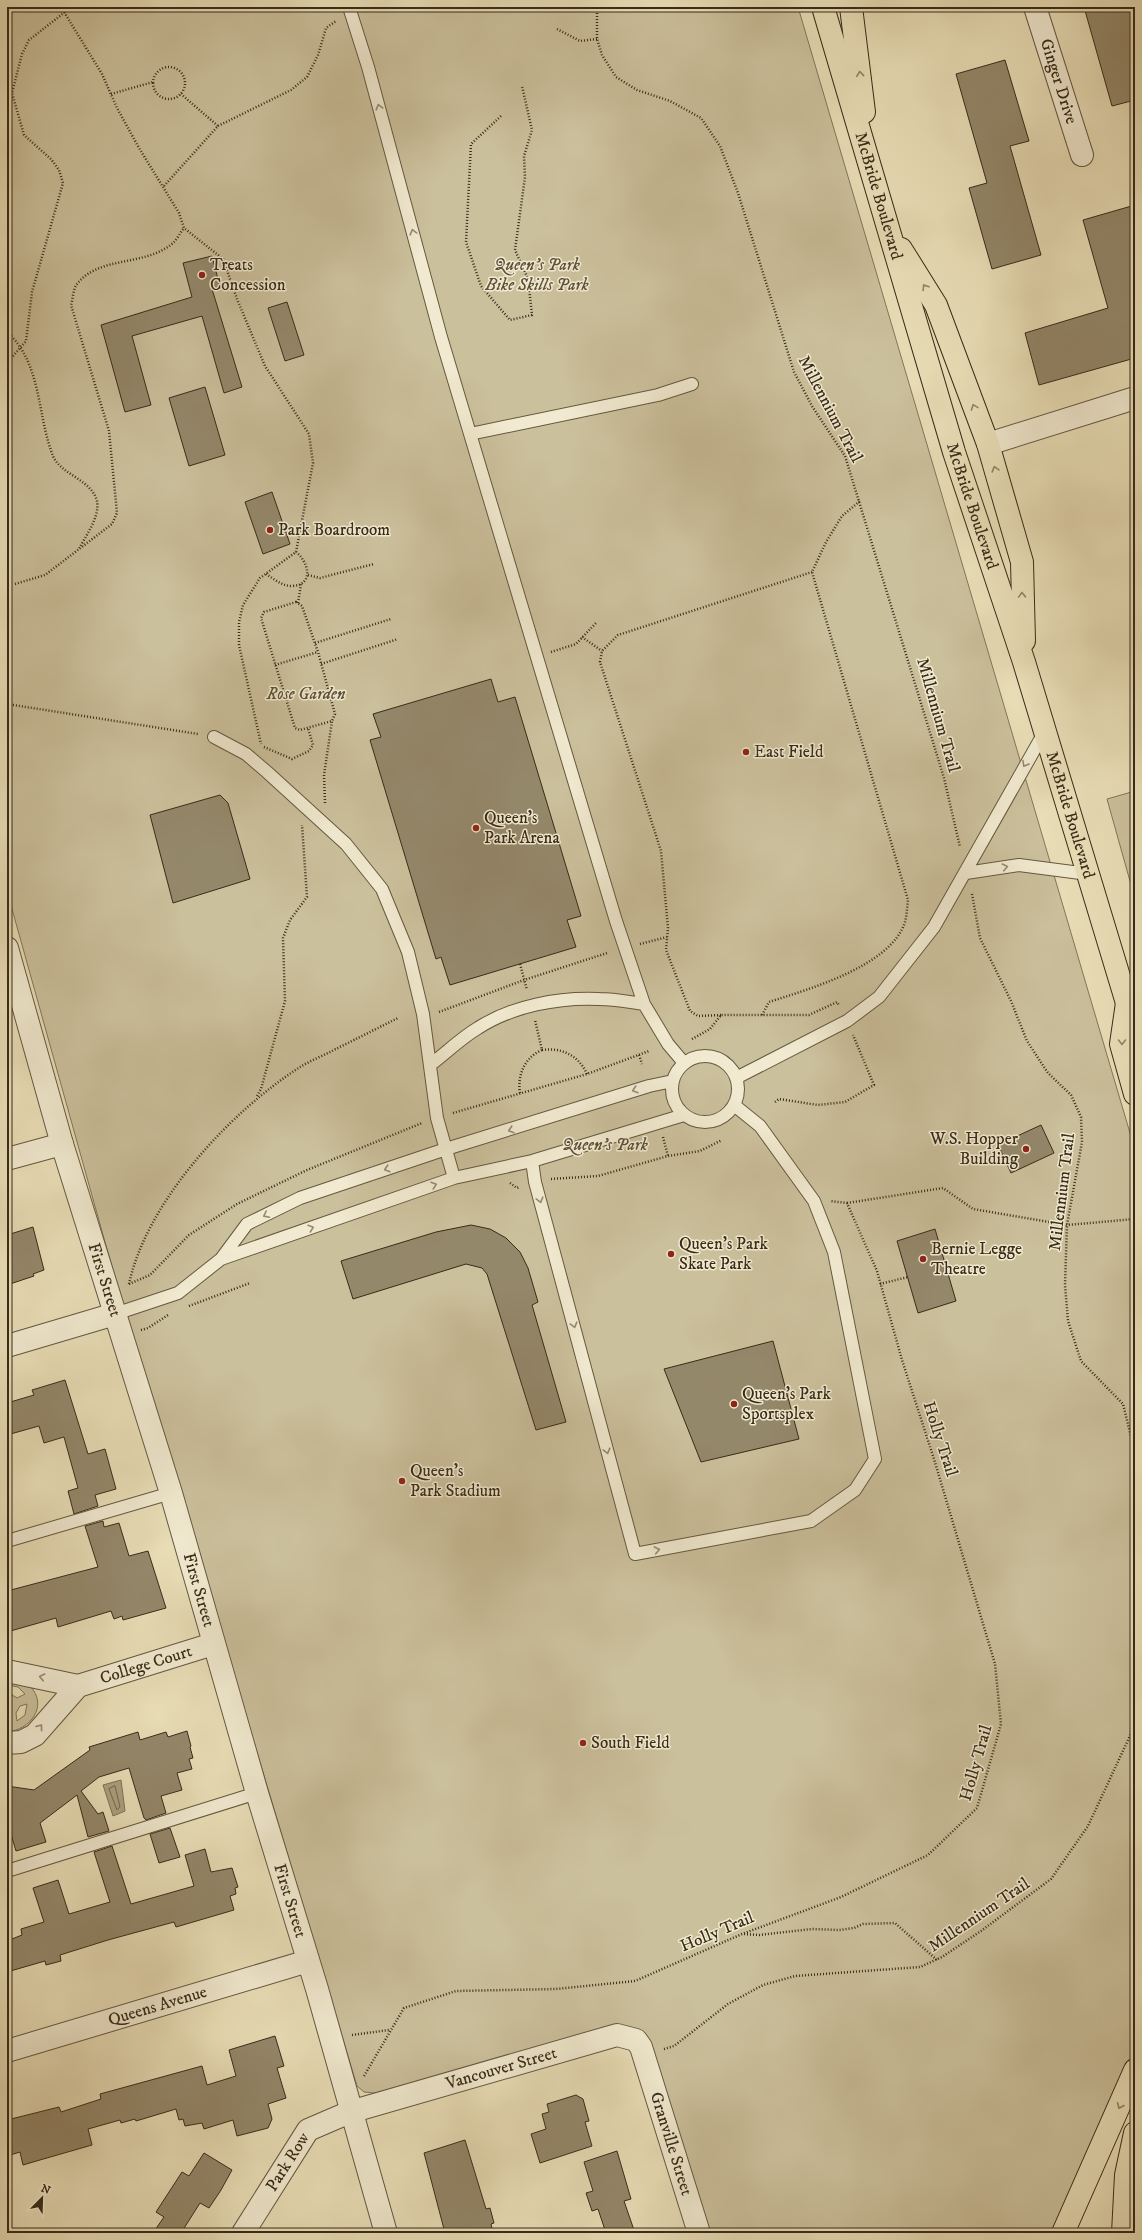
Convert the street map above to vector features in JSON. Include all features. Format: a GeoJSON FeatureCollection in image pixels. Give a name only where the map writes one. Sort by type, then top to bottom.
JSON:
{"type":"FeatureCollection","features":[{"type":"Feature","properties":{"kind":"main road","name":"McBride Boulevard"},"geometry":{"type":"LineString","coordinates":[[823,7],[954,452],[1024,662],[1088,874],[1132,1007],[1121,1044],[1135,1094]]}},
{"type":"Feature","properties":{"kind":"main road"},"geometry":{"type":"LineString","coordinates":[[851,7],[870,168]]}},
{"type":"Feature","properties":{"kind":"main road"},"geometry":{"type":"LineString","coordinates":[[886,225],[936,305],[988,444],[1022,562],[1024,662]]}},
{"type":"Feature","properties":{"kind":"main road"},"geometry":{"type":"LineString","coordinates":[[1062,2233],[1135,2070]]}},
{"type":"Feature","properties":{"kind":"main road"},"geometry":{"type":"LineString","coordinates":[[1123,2233],[1126,2175],[1135,2133]]}},
{"type":"Feature","properties":{"kind":"street","name":"Ginger Drive"},"geometry":{"type":"LineString","coordinates":[[1035,7],[1082,155]]}},
{"type":"Feature","properties":{"kind":"street"},"geometry":{"type":"LineString","coordinates":[[988,444],[1135,398]]}},
{"type":"Feature","properties":{"kind":"street","name":"First Street"},"geometry":{"type":"LineString","coordinates":[[7,948],[62,1144],[116,1314],[170,1493],[257,1794],[308,1961],[350,2112],[386,2233]]}},
{"type":"Feature","properties":{"kind":"street"},"geometry":{"type":"LineString","coordinates":[[7,1159],[62,1144]]}},
{"type":"Feature","properties":{"kind":"street"},"geometry":{"type":"LineString","coordinates":[[7,1346],[116,1314]]}},
{"type":"Feature","properties":{"kind":"street","name":"College Court"},"geometry":{"type":"LineString","coordinates":[[7,1671],[78,1686],[213,1644]]}},
{"type":"Feature","properties":{"kind":"street","name":"College Court"},"geometry":{"type":"LineString","coordinates":[[7,1744],[21,1742],[35,1735],[78,1686]]}},
{"type":"Feature","properties":{"kind":"street","name":"Queens Avenue"},"geometry":{"type":"LineString","coordinates":[[7,2051],[308,1961]]}},
{"type":"Feature","properties":{"kind":"street","name":"Vancouver Street"},"geometry":{"type":"LineString","coordinates":[[350,2112],[617,2035],[636,2040],[644,2054]]}},
{"type":"Feature","properties":{"kind":"street","name":"Granville Street"},"geometry":{"type":"LineString","coordinates":[[644,2054],[699,2233]]}},
{"type":"Feature","properties":{"kind":"street","name":"Park Row"},"geometry":{"type":"LineString","coordinates":[[243,2233],[308,2130],[350,2112]]}},
{"type":"Feature","properties":{"kind":"lane"},"geometry":{"type":"LineString","coordinates":[[349,7],[368,67],[423,270],[470,434],[616,921],[644,1004],[668,1044],[684,1063]]}},
{"type":"Feature","properties":{"kind":"lane"},"geometry":{"type":"LineString","coordinates":[[470,434],[658,395],[692,384]]}},
{"type":"Feature","properties":{"kind":"lane"},"geometry":{"type":"LineString","coordinates":[[736,1078],[848,1021],[879,997],[934,927],[966,873],[981,843],[1045,731]]}},
{"type":"Feature","properties":{"kind":"lane"},"geometry":{"type":"LineString","coordinates":[[214,737],[246,754],[346,844],[382,889],[408,952],[423,1014],[437,1118],[454,1178]]}},
{"type":"Feature","properties":{"kind":"lane"},"geometry":{"type":"LineString","coordinates":[[966,873],[1019,865],[1088,874]]}},
{"type":"Feature","properties":{"kind":"lane"},"geometry":{"type":"LineString","coordinates":[[430,1065],[478,1028],[503,1015],[531,1007],[574,999],[600,998],[644,1004]]}},
{"type":"Feature","properties":{"kind":"lane"},"geometry":{"type":"LineString","coordinates":[[700,1056],[718,1059],[729,1067],[736,1078],[738,1087],[734,1105],[726,1114],[716,1120],[705,1122],[694,1120],[684,1115],[674,1100],[673,1081],[677,1071],[684,1063],[700,1056]]}},
{"type":"Feature","properties":{"kind":"lane"},"geometry":{"type":"LineString","coordinates":[[116,1314],[178,1293],[222,1259],[247,1224],[300,1198],[446,1149],[649,1086],[673,1081]]}},
{"type":"Feature","properties":{"kind":"lane"},"geometry":{"type":"LineString","coordinates":[[532,1161],[535,1182],[635,1554],[811,1522],[855,1490],[874,1459],[834,1252],[814,1201],[760,1126],[734,1105]]}},
{"type":"Feature","properties":{"kind":"lane"},"geometry":{"type":"LineString","coordinates":[[222,1259],[454,1178],[532,1161],[684,1115]]}},
{"type":"Feature","properties":{"kind":"lane"},"geometry":{"type":"LineString","coordinates":[[7,1541],[170,1493]]}},
{"type":"Feature","properties":{"kind":"lane"},"geometry":{"type":"LineString","coordinates":[[7,1871],[257,1794]]}},
{"type":"Feature","properties":{"kind":"path"},"geometry":{"type":"LineString","coordinates":[[61,7],[102,74],[139,148],[180,213],[184,228],[223,259],[265,366],[309,434],[313,463],[296,552],[260,578],[243,605],[239,622],[239,645],[261,746],[292,759],[309,750],[312,745],[308,728]]}},
{"type":"Feature","properties":{"kind":"path","name":"Millennium Trail"},"geometry":{"type":"LineString","coordinates":[[597,7],[598,39],[602,55],[616,77],[637,90],[670,101],[702,118],[720,146],[738,194],[794,372],[812,406],[845,456],[944,778],[961,850]]}},
{"type":"Feature","properties":{"kind":"path"},"geometry":{"type":"LineString","coordinates":[[7,363],[26,341],[32,292],[63,183],[59,170],[51,159],[24,135],[12,93],[22,54],[28,40],[65,12]]}},
{"type":"Feature","properties":{"kind":"path"},"geometry":{"type":"LineString","coordinates":[[164,186],[218,126],[291,90],[307,77],[318,55],[326,28],[341,17]]}},
{"type":"Feature","properties":{"kind":"path"},"geometry":{"type":"LineString","coordinates":[[557,29],[580,41],[598,39]]}},
{"type":"Feature","properties":{"kind":"path"},"geometry":{"type":"LineString","coordinates":[[162,68],[175,68],[182,73],[185,81],[181,94],[172,99],[164,99],[157,95],[153,88],[155,74],[162,68]]}},
{"type":"Feature","properties":{"kind":"path"},"geometry":{"type":"LineString","coordinates":[[111,94],[153,82]]}},
{"type":"Feature","properties":{"kind":"path"},"geometry":{"type":"LineString","coordinates":[[501,116],[471,144],[466,242],[481,286],[510,320],[532,315],[528,279],[515,250],[526,177],[524,156],[532,130],[522,86]]}},
{"type":"Feature","properties":{"kind":"path"},"geometry":{"type":"LineString","coordinates":[[181,94],[218,126]]}},
{"type":"Feature","properties":{"kind":"path"},"geometry":{"type":"LineString","coordinates":[[15,584],[45,575],[112,524],[118,513],[109,431],[71,305],[76,285],[90,272],[102,267],[142,258],[162,250],[173,243],[184,228]]}},
{"type":"Feature","properties":{"kind":"path"},"geometry":{"type":"LineString","coordinates":[[7,332],[20,348],[27,361],[41,400],[54,458],[87,486],[97,502],[97,512],[78,550]]}},
{"type":"Feature","properties":{"kind":"path"},"geometry":{"type":"LineString","coordinates":[[762,1015],[769,1002],[837,979],[875,957],[895,941],[906,921],[908,900],[812,572],[826,542],[842,516],[860,501]]}},
{"type":"Feature","properties":{"kind":"path"},"geometry":{"type":"LineString","coordinates":[[266,574],[285,585],[301,584],[307,579],[308,575],[303,558],[296,552]]}},
{"type":"Feature","properties":{"kind":"path"},"geometry":{"type":"LineString","coordinates":[[308,575],[320,578],[374,564]]}},
{"type":"Feature","properties":{"kind":"path"},"geometry":{"type":"LineString","coordinates":[[812,572],[618,635],[602,651],[600,662],[661,851],[667,937],[666,950],[690,1011],[698,1016],[809,1015],[837,1002],[839,1005]]}},
{"type":"Feature","properties":{"kind":"path"},"geometry":{"type":"LineString","coordinates":[[298,603],[301,584]]}},
{"type":"Feature","properties":{"kind":"path"},"geometry":{"type":"LineString","coordinates":[[316,818],[325,807],[324,775],[332,720],[335,714],[318,652],[302,606],[296,602],[264,612],[261,618],[295,728],[300,730],[332,720]]}},
{"type":"Feature","properties":{"kind":"path"},"geometry":{"type":"LineString","coordinates":[[315,643],[391,619]]}},
{"type":"Feature","properties":{"kind":"path"},"geometry":{"type":"LineString","coordinates":[[551,652],[576,644],[596,623]]}},
{"type":"Feature","properties":{"kind":"path"},"geometry":{"type":"LineString","coordinates":[[582,637],[602,651]]}},
{"type":"Feature","properties":{"kind":"path"},"geometry":{"type":"LineString","coordinates":[[321,664],[398,639]]}},
{"type":"Feature","properties":{"kind":"path"},"geometry":{"type":"LineString","coordinates":[[275,665],[318,652]]}},
{"type":"Feature","properties":{"kind":"path"},"geometry":{"type":"LineString","coordinates":[[7,704],[214,737]]}},
{"type":"Feature","properties":{"kind":"path"},"geometry":{"type":"LineString","coordinates":[[256,1098],[261,1089],[285,1001],[283,938],[290,920],[307,897],[300,803]]}},
{"type":"Feature","properties":{"kind":"path","name":"Millennium Trail"},"geometry":{"type":"LineString","coordinates":[[972,895],[980,938],[1011,1001],[1027,1041],[1048,1073],[1071,1095],[1082,1117],[1082,1142],[1067,1224],[1066,1285],[1068,1321],[1081,1361],[1123,1404],[1135,1453]]}},
{"type":"Feature","properties":{"kind":"path"},"geometry":{"type":"LineString","coordinates":[[645,943],[667,937]]}},
{"type":"Feature","properties":{"kind":"path"},"geometry":{"type":"LineString","coordinates":[[437,1013],[524,980],[607,953]]}},
{"type":"Feature","properties":{"kind":"path"},"geometry":{"type":"LineString","coordinates":[[520,964],[542,1050]]}},
{"type":"Feature","properties":{"kind":"path"},"geometry":{"type":"LineString","coordinates":[[692,1039],[710,1029],[721,1015]]}},
{"type":"Feature","properties":{"kind":"path"},"geometry":{"type":"LineString","coordinates":[[129,1284],[134,1261],[171,1192],[218,1136],[256,1098],[301,1066],[398,1018]]}},
{"type":"Feature","properties":{"kind":"path"},"geometry":{"type":"LineString","coordinates":[[775,1102],[779,1099],[818,1105],[845,1102],[874,1085],[853,1035]]}},
{"type":"Feature","properties":{"kind":"path"},"geometry":{"type":"LineString","coordinates":[[520,1093],[519,1082],[523,1068],[531,1056],[542,1050],[557,1049],[565,1052],[579,1062],[587,1074]]}},
{"type":"Feature","properties":{"kind":"path"},"geometry":{"type":"LineString","coordinates":[[454,1119],[449,1114],[587,1074],[649,1051]]}},
{"type":"Feature","properties":{"kind":"path"},"geometry":{"type":"LineString","coordinates":[[639,1054],[642,1064]]}},
{"type":"Feature","properties":{"kind":"path"},"geometry":{"type":"LineString","coordinates":[[662,1133],[668,1156]]}},
{"type":"Feature","properties":{"kind":"path"},"geometry":{"type":"LineString","coordinates":[[548,1179],[598,1176],[668,1156],[700,1151],[722,1140]]}},
{"type":"Feature","properties":{"kind":"path"},"geometry":{"type":"LineString","coordinates":[[814,1201],[826,1200],[847,1203],[943,1188],[973,1209],[1067,1224],[1135,1219]]}},
{"type":"Feature","properties":{"kind":"path","name":"Holly Trail"},"geometry":{"type":"LineString","coordinates":[[364,2076],[404,2008],[456,1991],[556,1989],[635,1981],[742,1934],[841,1897],[928,1855],[977,1808],[1001,1724],[994,1664],[982,1619],[880,1284],[847,1203]]}},
{"type":"Feature","properties":{"kind":"path"},"geometry":{"type":"LineString","coordinates":[[880,1284],[908,1277]]}},
{"type":"Feature","properties":{"kind":"path"},"geometry":{"type":"LineString","coordinates":[[186,1307],[250,1283]]}},
{"type":"Feature","properties":{"kind":"path"},"geometry":{"type":"LineString","coordinates":[[137,1331],[148,1328],[172,1312]]}},
{"type":"Feature","properties":{"kind":"path"},"geometry":{"type":"LineString","coordinates":[[1135,1477],[1132,1521],[1135,1533]]}},
{"type":"Feature","properties":{"kind":"path","name":"Millennium Trail"},"geometry":{"type":"LineString","coordinates":[[644,2054],[674,2046],[728,2004],[762,1985],[795,1976],[920,1967],[937,1960],[981,1931],[1051,1879],[1088,1826],[1135,1725]]}},
{"type":"Feature","properties":{"kind":"path"},"geometry":{"type":"LineString","coordinates":[[742,1934],[759,1935],[812,1929],[839,1930],[854,1928],[863,1924],[895,1923],[937,1960]]}},
{"type":"Feature","properties":{"kind":"path"},"geometry":{"type":"LineString","coordinates":[[352,2035],[390,2030]]}},
{"type":"Feature","properties":{"kind":"green space","name":"Queen's Park"},"geometry":{"type":"Polygon","coordinates":[[[7,7],[798,7],[1135,1150],[1135,2052],[1053,2233],[706,2233],[639,2032],[374,2093],[364,2092],[357,2086],[117,1285],[7,891],[7,7]]]}},
{"type":"Feature","properties":{"kind":"green space"},"geometry":{"type":"Polygon","coordinates":[[[1135,791],[1135,899],[1107,799],[1135,791]]]}},
{"type":"Feature","properties":{"kind":"green space"},"geometry":{"type":"Polygon","coordinates":[[[7,1677],[25,1683],[30,1686],[38,1701],[34,1716],[29,1722],[23,1727],[7,1732],[7,1723],[9,1723],[7,1719],[7,1686],[9,1693],[17,1698],[25,1694],[18,1687],[7,1685],[7,1677]],[[27,1704],[20,1706],[16,1713],[17,1721],[25,1715],[27,1704]]]}},
{"type":"Feature","properties":{"kind":"water"},"geometry":{"type":"Polygon","coordinates":[[[121,1780],[125,1811],[113,1816],[103,1785],[121,1780]]]}},
{"type":"Feature","properties":{"kind":"building"},"geometry":{"type":"Polygon","coordinates":[[[1084,7],[1135,7],[1135,100],[1112,106],[1084,7]]]}},
{"type":"Feature","properties":{"kind":"building"},"geometry":{"type":"Polygon","coordinates":[[[1005,60],[1029,141],[1010,146],[1041,255],[992,269],[969,188],[987,183],[956,74],[1005,60]]]}},
{"type":"Feature","properties":{"kind":"building"},"geometry":{"type":"Polygon","coordinates":[[[1135,205],[1135,358],[1039,385],[1025,333],[1108,308],[1083,220],[1135,205]]]}},
{"type":"Feature","properties":{"kind":"building"},"geometry":{"type":"Polygon","coordinates":[[[212,256],[220,287],[212,289],[242,387],[224,393],[202,316],[132,336],[151,405],[125,412],[101,325],[192,297],[183,263],[212,256]]]}},
{"type":"Feature","properties":{"kind":"building"},"geometry":{"type":"Polygon","coordinates":[[[287,302],[304,355],[285,361],[268,308],[287,302]]]}},
{"type":"Feature","properties":{"kind":"building"},"geometry":{"type":"Polygon","coordinates":[[[205,387],[225,455],[189,466],[169,398],[205,387]]]}},
{"type":"Feature","properties":{"kind":"building","name":"Park Boardroom"},"geometry":{"type":"Polygon","coordinates":[[[272,492],[290,544],[263,554],[245,502],[272,492]]]}},
{"type":"Feature","properties":{"kind":"building","name":"Queen's Park Arena"},"geometry":{"type":"Polygon","coordinates":[[[491,679],[498,702],[515,697],[581,916],[567,920],[576,947],[450,985],[441,957],[436,959],[370,740],[381,737],[373,714],[491,679]]]}},
{"type":"Feature","properties":{"kind":"building"},"geometry":{"type":"Polygon","coordinates":[[[220,795],[228,803],[250,879],[173,903],[150,815],[220,795]]]}},
{"type":"Feature","properties":{"kind":"building","name":"W.S. Hopper Building"},"geometry":{"type":"Polygon","coordinates":[[[1041,1125],[1054,1153],[1011,1173],[998,1145],[1041,1125]]]}},
{"type":"Feature","properties":{"kind":"building"},"geometry":{"type":"Polygon","coordinates":[[[471,1225],[490,1229],[506,1238],[520,1252],[528,1268],[538,1302],[532,1305],[566,1422],[536,1430],[487,1274],[482,1268],[466,1264],[353,1299],[341,1261],[436,1232],[471,1225]]]}},
{"type":"Feature","properties":{"kind":"building"},"geometry":{"type":"Polygon","coordinates":[[[33,1227],[44,1270],[33,1274],[34,1276],[7,1285],[7,1235],[33,1227]]]}},
{"type":"Feature","properties":{"kind":"building","name":"Bernie Legge Theatre"},"geometry":{"type":"Polygon","coordinates":[[[935,1229],[956,1301],[918,1313],[897,1241],[935,1229]]]}},
{"type":"Feature","properties":{"kind":"building","name":"Queen's Park Sportsplex"},"geometry":{"type":"Polygon","coordinates":[[[773,1341],[799,1439],[701,1462],[664,1369],[773,1341]]]}},
{"type":"Feature","properties":{"kind":"building"},"geometry":{"type":"Polygon","coordinates":[[[65,1380],[88,1454],[105,1449],[116,1489],[95,1495],[98,1506],[74,1514],[68,1491],[78,1488],[64,1437],[44,1443],[39,1426],[7,1435],[7,1403],[34,1395],[32,1390],[65,1380]]]}},
{"type":"Feature","properties":{"kind":"building"},"geometry":{"type":"Polygon","coordinates":[[[103,1521],[104,1527],[119,1523],[129,1556],[148,1551],[166,1608],[123,1620],[122,1616],[114,1619],[111,1611],[58,1627],[56,1618],[7,1632],[7,1591],[98,1567],[85,1526],[103,1521]]]}},
{"type":"Feature","properties":{"kind":"building"},"geometry":{"type":"Polygon","coordinates":[[[187,1731],[193,1758],[189,1759],[192,1769],[177,1773],[182,1790],[161,1796],[166,1813],[146,1820],[144,1818],[129,1768],[99,1777],[81,1791],[98,1814],[103,1812],[109,1831],[88,1837],[77,1795],[40,1823],[46,1842],[16,1851],[7,1821],[7,1786],[34,1790],[90,1750],[89,1747],[138,1732],[140,1740],[166,1732],[168,1737],[187,1731]]]}},
{"type":"Feature","properties":{"kind":"building"},"geometry":{"type":"Polygon","coordinates":[[[170,1828],[180,1857],[159,1863],[150,1834],[170,1828]]]}},
{"type":"Feature","properties":{"kind":"building"},"geometry":{"type":"Polygon","coordinates":[[[112,1846],[131,1904],[194,1886],[185,1855],[205,1849],[211,1872],[232,1868],[238,1887],[235,1888],[236,1894],[230,1896],[234,1910],[176,1927],[174,1922],[108,1940],[60,1955],[61,1961],[46,1965],[45,1961],[7,1972],[7,1941],[22,1935],[21,1929],[44,1922],[33,1888],[58,1880],[69,1914],[110,1902],[94,1852],[112,1846]]]}},
{"type":"Feature","properties":{"kind":"building"},"geometry":{"type":"Polygon","coordinates":[[[275,2036],[284,2066],[277,2068],[286,2098],[268,2104],[272,2119],[268,2128],[237,2136],[233,2120],[204,2129],[202,2123],[185,2126],[183,2119],[179,2120],[176,2109],[136,2121],[135,2119],[121,2123],[120,2120],[88,2129],[92,2145],[23,2165],[20,2152],[7,2156],[7,2120],[59,2107],[61,2112],[101,2099],[100,2094],[202,2066],[207,2085],[236,2076],[229,2050],[275,2036]]]}},
{"type":"Feature","properties":{"kind":"building"},"geometry":{"type":"Polygon","coordinates":[[[576,2095],[583,2099],[589,2121],[585,2122],[592,2146],[540,2163],[531,2134],[546,2129],[542,2114],[549,2112],[547,2104],[576,2095]]]}},
{"type":"Feature","properties":{"kind":"building"},"geometry":{"type":"Polygon","coordinates":[[[465,2140],[486,2209],[490,2208],[494,2223],[491,2224],[493,2233],[445,2233],[424,2153],[465,2140]]]}},
{"type":"Feature","properties":{"kind":"building"},"geometry":{"type":"Polygon","coordinates":[[[617,2151],[631,2199],[624,2201],[635,2233],[606,2233],[598,2209],[592,2211],[586,2193],[593,2191],[584,2162],[617,2151]]]}},
{"type":"Feature","properties":{"kind":"building"},"geometry":{"type":"Polygon","coordinates":[[[204,2153],[232,2170],[221,2190],[209,2208],[200,2203],[181,2233],[153,2233],[164,2217],[156,2212],[182,2172],[189,2176],[204,2153]]]}},
{"type":"Feature","properties":{"kind":"place","name":"Treats Concession"},"geometry":{"type":"Point","coordinates":[202,275]}},
{"type":"Feature","properties":{"kind":"place","name":"Park Boardroom"},"geometry":{"type":"Point","coordinates":[270,530]}},
{"type":"Feature","properties":{"kind":"place","name":"East Field"},"geometry":{"type":"Point","coordinates":[746,752]}},
{"type":"Feature","properties":{"kind":"place","name":"Queen's Park Arena"},"geometry":{"type":"Point","coordinates":[476,828]}},
{"type":"Feature","properties":{"kind":"place","name":"W.S. Hopper Building"},"geometry":{"type":"Point","coordinates":[1026,1149]}},
{"type":"Feature","properties":{"kind":"place","name":"Queen's Park Skate Park"},"geometry":{"type":"Point","coordinates":[671,1254]}},
{"type":"Feature","properties":{"kind":"place","name":"Bernie Legge Theatre"},"geometry":{"type":"Point","coordinates":[923,1259]}},
{"type":"Feature","properties":{"kind":"place","name":"Queen's Park Sportsplex"},"geometry":{"type":"Point","coordinates":[734,1404]}},
{"type":"Feature","properties":{"kind":"place","name":"Queen's Park Stadium"},"geometry":{"type":"Point","coordinates":[402,1481]}},
{"type":"Feature","properties":{"kind":"place","name":"South Field"},"geometry":{"type":"Point","coordinates":[583,1743]}},
{"type":"Feature","properties":{"kind":"park label","name":"Queen's Park Bike Skills Park"},"geometry":{"type":"Point","coordinates":[537,275]}},
{"type":"Feature","properties":{"kind":"park label","name":"Rose Garden"},"geometry":{"type":"Point","coordinates":[306,694]}}]}
